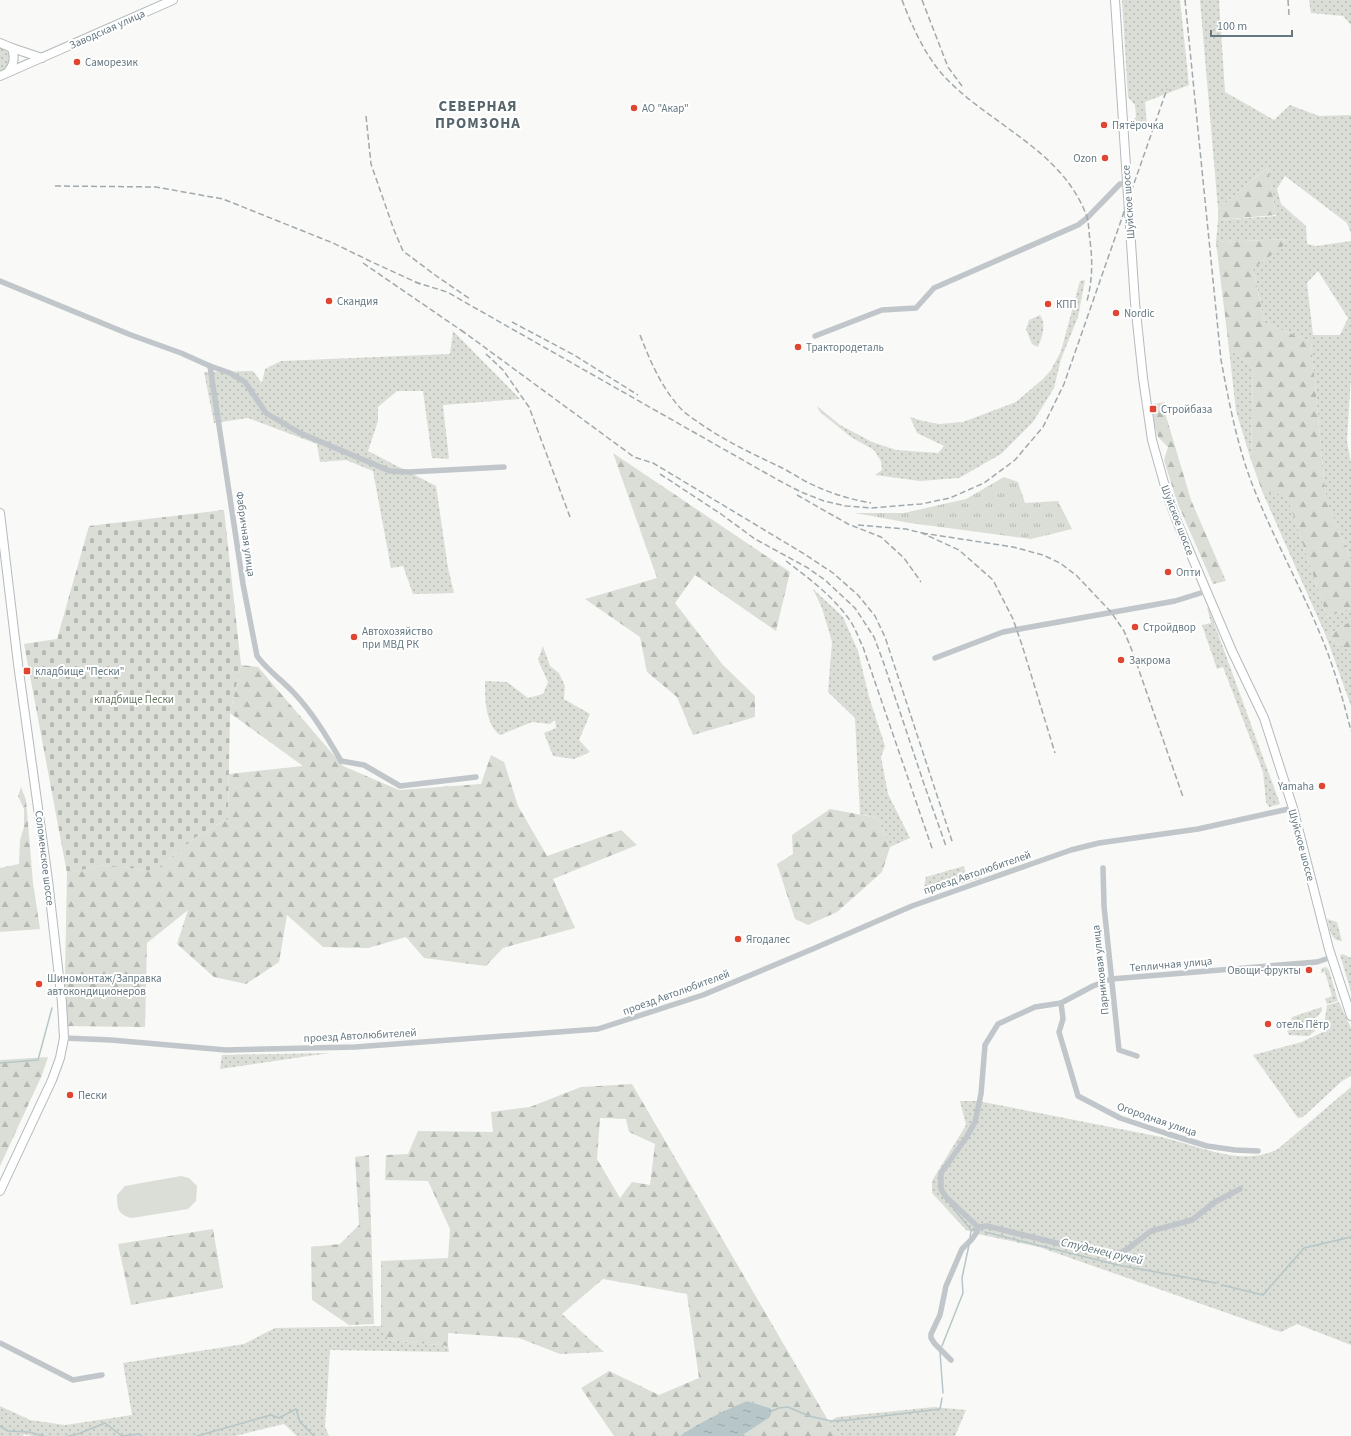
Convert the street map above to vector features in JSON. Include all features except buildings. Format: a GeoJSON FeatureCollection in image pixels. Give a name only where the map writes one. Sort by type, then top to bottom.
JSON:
{"type":"FeatureCollection","features":[{"type":"Feature","properties":{"kind":"main road","name":"Заводская улица"},"geometry":{"type":"LineString","coordinates":[[4,74],[174,0]]}},
{"type":"Feature","properties":{"kind":"main road","name":"Шуйское шоссе"},"geometry":{"type":"LineString","coordinates":[[1115,0],[1134,290],[1142,378],[1152,440],[1168,497],[1178,524],[1232,651],[1264,718],[1293,808],[1332,957],[1351,1016]]}},
{"type":"Feature","properties":{"kind":"main road"},"geometry":{"type":"LineString","coordinates":[[0,43],[42,58]]}},
{"type":"Feature","properties":{"kind":"main road"},"geometry":{"type":"LineString","coordinates":[[4,74],[13,65],[14,55],[12,48]]}},
{"type":"Feature","properties":{"kind":"main road","name":"Соломенское шоссе"},"geometry":{"type":"LineString","coordinates":[[0,517],[18,664],[48,880],[62,1003],[64,1038],[60,1058],[52,1080],[0,1191]]}},
{"type":"Feature","properties":{"kind":"street"},"geometry":{"type":"LineString","coordinates":[[815,336],[882,310],[916,308],[934,288],[1078,225],[1087,218],[1120,184],[1127,183]]}},
{"type":"Feature","properties":{"kind":"street"},"geometry":{"type":"LineString","coordinates":[[0,281],[131,335],[230,373],[245,382],[266,413],[300,433],[390,471],[409,472],[504,467]]}},
{"type":"Feature","properties":{"kind":"street","name":"Фабричная улица"},"geometry":{"type":"LineString","coordinates":[[210,366],[242,576],[257,656],[262,663],[294,693],[317,721],[341,761],[364,765],[400,786],[476,777]]}},
{"type":"Feature","properties":{"kind":"street"},"geometry":{"type":"LineString","coordinates":[[936,658],[1003,632],[1175,601],[1206,591]]}},
{"type":"Feature","properties":{"kind":"street","name":"проезд Автолюбителей"},"geometry":{"type":"LineString","coordinates":[[64,1038],[111,1040],[226,1050],[355,1047],[598,1029],[703,995],[912,906],[1071,850],[1099,843],[1198,829],[1293,808]]}},
{"type":"Feature","properties":{"kind":"street","name":"Парниковая улица"},"geometry":{"type":"LineString","coordinates":[[1103,868],[1104,906],[1119,1050],[1138,1056]]}},
{"type":"Feature","properties":{"kind":"street","name":"Тепличная улица"},"geometry":{"type":"LineString","coordinates":[[978,1227],[946,1197],[941,1189],[941,1173],[966,1138],[975,1122],[981,1094],[985,1045],[998,1024],[1035,1007],[1061,1003],[1092,986],[1111,979],[1317,962],[1332,957]]}},
{"type":"Feature","properties":{"kind":"street","name":"Огородная улица"},"geometry":{"type":"LineString","coordinates":[[1061,1003],[1063,1020],[1059,1032],[1078,1096],[1120,1118],[1207,1146],[1235,1150],[1258,1151]]}},
{"type":"Feature","properties":{"kind":"street"},"geometry":{"type":"LineString","coordinates":[[951,1360],[935,1344],[931,1338],[931,1334],[940,1316],[946,1286],[962,1249],[972,1240],[978,1227],[987,1226],[1085,1250],[1114,1253],[1122,1252],[1151,1232],[1192,1220],[1215,1202],[1240,1189]]}},
{"type":"Feature","properties":{"kind":"street"},"geometry":{"type":"LineString","coordinates":[[0,1343],[73,1380],[102,1375]]}},
{"type":"Feature","properties":{"kind":"green space"},"geometry":{"type":"Polygon","coordinates":[[[1122,0],[1180,0],[1189,85],[1145,102],[1147,126],[1129,126],[1129,124],[1136,117],[1135,105],[1128,97],[1122,0]]]}},
{"type":"Feature","properties":{"kind":"green space"},"geometry":{"type":"Polygon","coordinates":[[[1200,0],[1219,0],[1225,92],[1274,120],[1290,105],[1319,116],[1351,115],[1351,233],[1347,223],[1285,176],[1277,189],[1281,204],[1306,226],[1307,244],[1316,246],[1351,241],[1351,375],[1347,441],[1351,463],[1351,560],[1326,500],[1311,342],[1265,323],[1253,269],[1291,239],[1216,242],[1218,220],[1276,216],[1268,167],[1218,209],[1200,0]],[[1318,271],[1307,283],[1313,335],[1340,335],[1348,318],[1318,271]]]}},
{"type":"Feature","properties":{"kind":"green space"},"geometry":{"type":"Polygon","coordinates":[[[1309,0],[1351,0],[1351,25],[1343,16],[1311,13],[1309,0]]]}},
{"type":"Feature","properties":{"kind":"green space"},"geometry":{"type":"Polygon","coordinates":[[[0,48],[7,51],[11,58],[7,67],[0,72],[0,48]]]}},
{"type":"Feature","properties":{"kind":"green space"},"geometry":{"type":"Polygon","coordinates":[[[1268,167],[1276,215],[1218,220],[1218,209],[1268,167]]]}},
{"type":"Feature","properties":{"kind":"green space"},"geometry":{"type":"Polygon","coordinates":[[[1292,239],[1253,269],[1265,323],[1311,342],[1326,500],[1351,560],[1351,608],[1327,617],[1287,496],[1262,491],[1251,460],[1253,368],[1229,349],[1216,242],[1292,239]]]}},
{"type":"Feature","properties":{"kind":"green space"},"geometry":{"type":"Polygon","coordinates":[[[1085,280],[1078,317],[1061,359],[1054,388],[1033,422],[1001,454],[959,478],[920,481],[875,475],[882,470],[881,461],[874,450],[851,437],[820,412],[817,406],[840,425],[872,442],[896,450],[938,453],[944,446],[917,433],[910,417],[939,424],[963,422],[1016,402],[1043,379],[1051,370],[1061,351],[1080,281],[1085,280]]]}},
{"type":"Feature","properties":{"kind":"green space"},"geometry":{"type":"Polygon","coordinates":[[[1040,315],[1043,327],[1038,347],[1032,344],[1026,329],[1029,320],[1040,315]]]}},
{"type":"Feature","properties":{"kind":"green space"},"geometry":{"type":"Polygon","coordinates":[[[453,331],[520,399],[443,405],[449,459],[432,458],[423,391],[397,391],[378,407],[378,421],[368,451],[436,486],[448,568],[454,593],[413,594],[403,566],[391,568],[373,471],[346,460],[320,462],[317,444],[248,418],[214,423],[204,372],[253,371],[262,383],[265,369],[281,361],[450,354],[453,331]]]}},
{"type":"Feature","properties":{"kind":"green space"},"geometry":{"type":"Polygon","coordinates":[[[1229,349],[1253,368],[1251,460],[1236,411],[1229,349]]]}},
{"type":"Feature","properties":{"kind":"green space"},"geometry":{"type":"Polygon","coordinates":[[[1165,402],[1166,416],[1191,500],[1226,581],[1213,584],[1177,502],[1164,460],[1168,447],[1158,437],[1153,419],[1154,404],[1165,402]]]}},
{"type":"Feature","properties":{"kind":"green space"},"geometry":{"type":"Polygon","coordinates":[[[613,453],[790,572],[776,631],[695,575],[675,603],[723,665],[755,696],[755,717],[693,735],[677,697],[647,672],[640,637],[585,599],[657,578],[613,453]]]}},
{"type":"Feature","properties":{"kind":"green space"},"geometry":{"type":"Polygon","coordinates":[[[1004,477],[1018,482],[1025,503],[1058,501],[1072,529],[1031,539],[910,523],[855,513],[904,513],[966,499],[1004,477]]]}},
{"type":"Feature","properties":{"kind":"green space"},"geometry":{"type":"Polygon","coordinates":[[[1262,491],[1287,495],[1327,617],[1351,608],[1351,621],[1326,636],[1262,491]]]}},
{"type":"Feature","properties":{"kind":"green space","name":"кладбище Пески"},"geometry":{"type":"Polygon","coordinates":[[[224,510],[241,665],[230,713],[228,819],[196,837],[154,871],[104,865],[67,873],[24,644],[57,639],[89,526],[224,510]]]}},
{"type":"Feature","properties":{"kind":"green space"},"geometry":{"type":"Polygon","coordinates":[[[813,589],[843,617],[858,651],[869,697],[885,746],[881,757],[888,794],[910,838],[890,847],[878,818],[860,814],[855,718],[828,692],[832,642],[822,608],[813,589]]]}},
{"type":"Feature","properties":{"kind":"green space"},"geometry":{"type":"Polygon","coordinates":[[[1207,607],[1280,804],[1269,807],[1266,802],[1263,772],[1223,667],[1217,669],[1202,625],[1211,623],[1207,607]]]}},
{"type":"Feature","properties":{"kind":"green space"},"geometry":{"type":"Polygon","coordinates":[[[1351,621],[1351,655],[1350,651],[1326,636],[1351,621]]]}},
{"type":"Feature","properties":{"kind":"green space"},"geometry":{"type":"Polygon","coordinates":[[[1326,636],[1350,651],[1351,706],[1326,636]]]}},
{"type":"Feature","properties":{"kind":"green space"},"geometry":{"type":"Polygon","coordinates":[[[543,646],[550,666],[559,673],[565,686],[564,699],[590,714],[579,740],[590,752],[574,759],[553,756],[544,733],[556,728],[555,720],[550,724],[532,722],[500,735],[491,724],[489,718],[486,703],[485,681],[507,682],[528,698],[543,694],[548,682],[538,660],[543,646]]]}},
{"type":"Feature","properties":{"kind":"green space"},"geometry":{"type":"Polygon","coordinates":[[[241,665],[258,667],[343,766],[399,790],[481,784],[491,755],[504,762],[518,806],[547,856],[621,830],[637,845],[553,879],[575,928],[503,948],[486,966],[424,958],[406,937],[368,948],[323,947],[287,915],[279,962],[246,984],[214,977],[177,944],[188,910],[147,943],[145,1027],[64,1026],[67,873],[104,865],[154,871],[196,837],[228,819],[229,774],[303,766],[230,713],[241,665]]]}},
{"type":"Feature","properties":{"kind":"green space"},"geometry":{"type":"Polygon","coordinates":[[[21,787],[26,800],[33,883],[40,929],[0,932],[0,868],[19,864],[20,840],[24,827],[24,809],[18,796],[21,787]]]}},
{"type":"Feature","properties":{"kind":"green space"},"geometry":{"type":"Polygon","coordinates":[[[830,809],[878,818],[890,847],[882,872],[837,912],[808,925],[795,919],[777,864],[793,854],[792,835],[830,809]]]}},
{"type":"Feature","properties":{"kind":"green space"},"geometry":{"type":"Polygon","coordinates":[[[964,866],[967,878],[979,873],[981,878],[945,887],[924,887],[926,877],[964,866]]]}},
{"type":"Feature","properties":{"kind":"green space"},"geometry":{"type":"Polygon","coordinates":[[[1327,919],[1337,922],[1342,941],[1335,939],[1330,930],[1327,919]]]}},
{"type":"Feature","properties":{"kind":"green space"},"geometry":{"type":"Polygon","coordinates":[[[1343,954],[1351,958],[1351,992],[1340,955],[1343,954]]]}},
{"type":"Feature","properties":{"kind":"green space"},"geometry":{"type":"Polygon","coordinates":[[[1326,967],[1329,970],[1338,1001],[1327,1004],[1325,999],[1332,996],[1325,972],[1321,973],[1322,968],[1326,967]]]}},
{"type":"Feature","properties":{"kind":"green space"},"geometry":{"type":"Polygon","coordinates":[[[1339,1002],[1351,1028],[1351,1076],[1342,1081],[1303,1117],[1298,1118],[1253,1055],[1302,1042],[1323,1032],[1327,1005],[1339,1002]]]}},
{"type":"Feature","properties":{"kind":"green space"},"geometry":{"type":"Polygon","coordinates":[[[1322,1007],[1321,1012],[1310,1021],[1290,1026],[1292,1017],[1322,1007]]]}},
{"type":"Feature","properties":{"kind":"green space"},"geometry":{"type":"Polygon","coordinates":[[[1310,1023],[1317,1025],[1316,1030],[1309,1036],[1289,1035],[1287,1031],[1310,1023]]]}},
{"type":"Feature","properties":{"kind":"green space"},"geometry":{"type":"Polygon","coordinates":[[[329,1053],[220,1069],[222,1055],[329,1053]]]}},
{"type":"Feature","properties":{"kind":"green space"},"geometry":{"type":"Polygon","coordinates":[[[48,1057],[42,1075],[0,1166],[0,1060],[48,1057]]]}},
{"type":"Feature","properties":{"kind":"green space"},"geometry":{"type":"Polygon","coordinates":[[[632,1084],[829,1422],[841,1436],[741,1436],[769,1418],[772,1411],[770,1408],[747,1401],[710,1418],[680,1436],[614,1436],[581,1388],[609,1371],[659,1395],[699,1378],[687,1294],[603,1279],[562,1314],[604,1352],[560,1354],[519,1338],[448,1333],[448,1346],[389,1340],[381,1326],[381,1261],[448,1258],[450,1229],[428,1181],[385,1180],[386,1155],[408,1154],[418,1131],[493,1132],[491,1112],[530,1107],[581,1087],[632,1084]],[[600,1118],[597,1159],[620,1198],[632,1182],[650,1185],[655,1144],[629,1132],[626,1119],[600,1118]]]}},
{"type":"Feature","properties":{"kind":"green space"},"geometry":{"type":"Polygon","coordinates":[[[1351,1087],[1351,1345],[1297,1324],[1281,1332],[1039,1247],[982,1235],[966,1230],[932,1193],[932,1181],[966,1125],[960,1101],[978,1101],[1161,1137],[1234,1156],[1249,1156],[1264,1154],[1278,1149],[1351,1087]]]}},
{"type":"Feature","properties":{"kind":"green space"},"geometry":{"type":"Polygon","coordinates":[[[369,1155],[374,1324],[349,1325],[312,1300],[311,1247],[340,1244],[359,1225],[355,1157],[369,1155]]]}},
{"type":"Feature","properties":{"kind":"green space"},"geometry":{"type":"Polygon","coordinates":[[[181,1176],[189,1178],[197,1186],[196,1201],[188,1209],[132,1218],[127,1217],[119,1211],[117,1195],[125,1186],[181,1176]]]}},
{"type":"Feature","properties":{"kind":"green space"},"geometry":{"type":"Polygon","coordinates":[[[213,1229],[223,1288],[131,1305],[118,1244],[213,1229]]]}},
{"type":"Feature","properties":{"kind":"green space"},"geometry":{"type":"Polygon","coordinates":[[[381,1326],[390,1340],[448,1346],[449,1352],[330,1350],[325,1427],[329,1436],[297,1436],[284,1424],[235,1436],[32,1436],[24,1434],[23,1436],[0,1436],[0,1406],[30,1420],[65,1425],[132,1415],[123,1363],[244,1344],[275,1328],[381,1326]]]}},
{"type":"Feature","properties":{"kind":"green space"},"geometry":{"type":"Polygon","coordinates":[[[934,1407],[966,1410],[955,1436],[841,1436],[829,1422],[837,1417],[934,1407]]]}},
{"type":"Feature","properties":{"kind":"water"},"geometry":{"type":"Polygon","coordinates":[[[747,1401],[770,1408],[772,1411],[769,1418],[741,1436],[680,1436],[704,1421],[747,1401]]]}},
{"type":"Feature","properties":{"kind":"waterway"},"geometry":{"type":"LineString","coordinates":[[0,1063],[38,1060],[52,1008]]}},
{"type":"Feature","properties":{"kind":"waterway"},"geometry":{"type":"LineString","coordinates":[[951,1205],[971,1230]]}},
{"type":"Feature","properties":{"kind":"waterway","name":"Студенец ручей"},"geometry":{"type":"LineString","coordinates":[[970,1238],[971,1231],[974,1228]]}},
{"type":"Feature","properties":{"kind":"waterway","name":"Студенец ручей"},"geometry":{"type":"LineString","coordinates":[[985,1232],[1118,1265],[1216,1283]]}},
{"type":"Feature","properties":{"kind":"waterway","name":"Студенец ручей"},"geometry":{"type":"LineString","coordinates":[[1222,1285],[1263,1295],[1304,1248],[1351,1237]]}},
{"type":"Feature","properties":{"kind":"waterway","name":"Студенец ручей"},"geometry":{"type":"LineString","coordinates":[[942,1346],[963,1293],[962,1278],[969,1245]]}},
{"type":"Feature","properties":{"kind":"waterway","name":"Студенец ручей"},"geometry":{"type":"LineString","coordinates":[[940,1352],[943,1393]]}},
{"type":"Feature","properties":{"kind":"waterway","name":"Студенец ручей"},"geometry":{"type":"LineString","coordinates":[[772,1411],[779,1408],[788,1407],[809,1416],[831,1421],[850,1420],[940,1409],[942,1398]]}},
{"type":"Feature","properties":{"kind":"waterway","name":"Студенец ручей"},"geometry":{"type":"LineString","coordinates":[[197,1436],[271,1415],[279,1418],[296,1409],[300,1422],[314,1436]]}},
{"type":"Feature","properties":{"kind":"waterway","name":"Студенец ручей"},"geometry":{"type":"LineString","coordinates":[[68,1436],[78,1434],[105,1423],[122,1436],[139,1434],[142,1436]]}},
{"type":"Feature","properties":{"kind":"waterway","name":"Студенец ручей"},"geometry":{"type":"LineString","coordinates":[[0,1426],[8,1431],[29,1432],[44,1436]]}},
{"type":"Feature","properties":{"kind":"railway"},"geometry":{"type":"LineString","coordinates":[[902,0],[919,39],[942,74],[960,92],[1042,155],[1060,173],[1075,193],[1087,217],[1089,226],[1092,264],[1087,301]]}},
{"type":"Feature","properties":{"kind":"railway"},"geometry":{"type":"LineString","coordinates":[[922,0],[948,67],[962,86]]}},
{"type":"Feature","properties":{"kind":"railway"},"geometry":{"type":"LineString","coordinates":[[1185,0],[1221,360],[1232,415],[1247,470],[1255,491],[1326,648],[1338,683],[1351,731]]}},
{"type":"Feature","properties":{"kind":"railway"},"geometry":{"type":"LineString","coordinates":[[1288,0],[1289,15]]}},
{"type":"Feature","properties":{"kind":"railway"},"geometry":{"type":"LineString","coordinates":[[415,282],[447,292],[801,492],[824,501],[846,506],[871,508],[921,504],[950,498],[984,483],[1015,460],[1043,427],[1064,384],[1167,89]]}},
{"type":"Feature","properties":{"kind":"railway"},"geometry":{"type":"LineString","coordinates":[[366,116],[371,164],[403,251],[470,299]]}},
{"type":"Feature","properties":{"kind":"railway"},"geometry":{"type":"LineString","coordinates":[[55,186],[156,187],[223,199],[333,243],[420,284]]}},
{"type":"Feature","properties":{"kind":"railway"},"geometry":{"type":"LineString","coordinates":[[363,263],[465,333]]}},
{"type":"Feature","properties":{"kind":"railway"},"geometry":{"type":"LineString","coordinates":[[512,322],[574,355],[638,395]]}},
{"type":"Feature","properties":{"kind":"railway"},"geometry":{"type":"LineString","coordinates":[[461,330],[634,457],[653,463],[806,555],[833,573],[858,595],[875,616],[885,637],[953,844]]}},
{"type":"Feature","properties":{"kind":"railway"},"geometry":{"type":"LineString","coordinates":[[640,335],[663,385],[683,411],[692,418],[727,440],[821,489],[837,495],[871,503]]}},
{"type":"Feature","properties":{"kind":"railway"},"geometry":{"type":"LineString","coordinates":[[486,354],[503,370],[529,407],[570,517]]}},
{"type":"Feature","properties":{"kind":"railway"},"geometry":{"type":"LineString","coordinates":[[660,474],[721,514],[755,539],[808,568],[825,580],[855,608],[874,637],[946,846]]}},
{"type":"Feature","properties":{"kind":"railway"},"geometry":{"type":"LineString","coordinates":[[797,495],[848,524],[881,537],[904,558],[921,582]]}},
{"type":"Feature","properties":{"kind":"railway"},"geometry":{"type":"LineString","coordinates":[[858,525],[906,529],[922,533],[959,550],[993,580],[1013,619],[1055,753]]}},
{"type":"Feature","properties":{"kind":"railway"},"geometry":{"type":"LineString","coordinates":[[922,533],[1013,547],[1043,555],[1060,563],[1077,576],[1111,612],[1124,631],[1183,797]]}},
{"type":"Feature","properties":{"kind":"railway"},"geometry":{"type":"LineString","coordinates":[[786,561],[829,596],[851,622],[863,647],[933,851]]}},
{"type":"Feature","properties":{"kind":"place","name":"Саморезик"},"geometry":{"type":"Point","coordinates":[77,62]}},
{"type":"Feature","properties":{"kind":"place","name":"АО \"Акар\""},"geometry":{"type":"Point","coordinates":[634,108]}},
{"type":"Feature","properties":{"kind":"place","name":"Пятёрочка"},"geometry":{"type":"Point","coordinates":[1104,125]}},
{"type":"Feature","properties":{"kind":"place","name":"Ozon"},"geometry":{"type":"Point","coordinates":[1105,158]}},
{"type":"Feature","properties":{"kind":"place","name":"Скандия"},"geometry":{"type":"Point","coordinates":[329,301]}},
{"type":"Feature","properties":{"kind":"place","name":"КПП"},"geometry":{"type":"Point","coordinates":[1048,304]}},
{"type":"Feature","properties":{"kind":"place","name":"Nordic"},"geometry":{"type":"Point","coordinates":[1116,313]}},
{"type":"Feature","properties":{"kind":"place","name":"Трактородеталь"},"geometry":{"type":"Point","coordinates":[798,347]}},
{"type":"Feature","properties":{"kind":"place","name":"Стройбаза"},"geometry":{"type":"Point","coordinates":[1153,409]}},
{"type":"Feature","properties":{"kind":"place","name":"Опти"},"geometry":{"type":"Point","coordinates":[1168,572]}},
{"type":"Feature","properties":{"kind":"place","name":"Стройдвор"},"geometry":{"type":"Point","coordinates":[1135,627]}},
{"type":"Feature","properties":{"kind":"place","name":"Автохозяйство при МВД РК"},"geometry":{"type":"Point","coordinates":[354,637]}},
{"type":"Feature","properties":{"kind":"place","name":"Закрома"},"geometry":{"type":"Point","coordinates":[1121,660]}},
{"type":"Feature","properties":{"kind":"place","name":"кладбище \"Пески\""},"geometry":{"type":"Point","coordinates":[27,671]}},
{"type":"Feature","properties":{"kind":"place","name":"Yamaha"},"geometry":{"type":"Point","coordinates":[1322,786]}},
{"type":"Feature","properties":{"kind":"place","name":"Ягодалес"},"geometry":{"type":"Point","coordinates":[738,939]}},
{"type":"Feature","properties":{"kind":"place","name":"Овощи-фрукты"},"geometry":{"type":"Point","coordinates":[1309,970]}},
{"type":"Feature","properties":{"kind":"place","name":"Шиномонтаж/Заправка автокондиционеров"},"geometry":{"type":"Point","coordinates":[39,984]}},
{"type":"Feature","properties":{"kind":"place","name":"отель Пётр"},"geometry":{"type":"Point","coordinates":[1268,1024]}},
{"type":"Feature","properties":{"kind":"place","name":"Пески"},"geometry":{"type":"Point","coordinates":[70,1095]}},
{"type":"Feature","properties":{"kind":"district","name":"СЕВЕРНАЯ ПРОМЗОНА"},"geometry":{"type":"Point","coordinates":[478,114]}}]}
